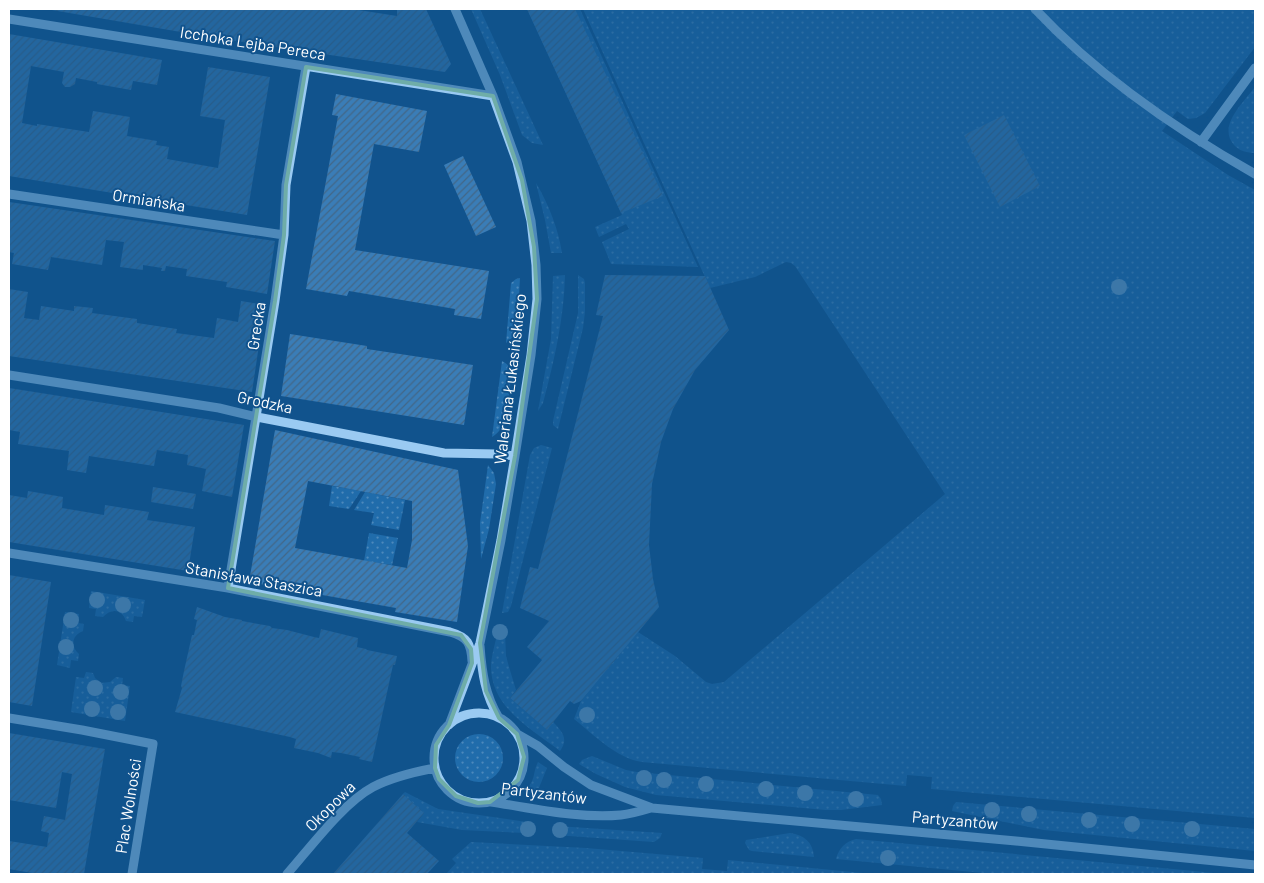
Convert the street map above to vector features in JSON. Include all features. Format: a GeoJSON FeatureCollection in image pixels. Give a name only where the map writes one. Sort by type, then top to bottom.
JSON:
{"type":"FeatureCollection","features":[{"type":"Feature","properties":{"kind":"street","name":"Waleriana Łukasińskiego"},"geometry":{"type":"LineString","coordinates":[[449,725],[480,643],[516,456],[537,299],[536,266],[531,221],[522,180],[506,129],[455,9]]}},
{"type":"Feature","properties":{"kind":"street"},"geometry":{"type":"LineString","coordinates":[[1035,9],[1093,64],[1169,121],[1255,174]]}},
{"type":"Feature","properties":{"kind":"street","name":"Icchoka Lejba Pereca"},"geometry":{"type":"LineString","coordinates":[[9,19],[493,96]]}},
{"type":"Feature","properties":{"kind":"street","name":"Grecka"},"geometry":{"type":"LineString","coordinates":[[228,588],[275,301],[284,235],[286,185],[306,67]]}},
{"type":"Feature","properties":{"kind":"street"},"geometry":{"type":"LineString","coordinates":[[1201,142],[1255,68]]}},
{"type":"Feature","properties":{"kind":"street","name":"Ormiańska"},"geometry":{"type":"LineString","coordinates":[[9,194],[284,235]]}},
{"type":"Feature","properties":{"kind":"street","name":"Grodzka"},"geometry":{"type":"LineString","coordinates":[[9,375],[218,408],[444,453],[516,456]]}},
{"type":"Feature","properties":{"kind":"street","name":"Stanisława Staszica"},"geometry":{"type":"LineString","coordinates":[[9,553],[228,588],[461,635],[468,642],[472,662]]}},
{"type":"Feature","properties":{"kind":"street","name":"Waleriana Łukasińskiego"},"geometry":{"type":"LineString","coordinates":[[480,643],[484,682],[489,699],[499,718]]}},
{"type":"Feature","properties":{"kind":"street"},"geometry":{"type":"LineString","coordinates":[[473,714],[486,714],[499,718],[517,734],[522,745],[523,769],[511,790],[501,797],[490,802],[466,801],[446,789],[439,779],[435,768],[434,756],[436,745],[441,734],[449,725],[460,718],[473,714]]}},
{"type":"Feature","properties":{"kind":"street","name":"Plac Wolności"},"geometry":{"type":"LineString","coordinates":[[9,718],[153,744],[132,874]]}},
{"type":"Feature","properties":{"kind":"street","name":"Partyzantów"},"geometry":{"type":"LineString","coordinates":[[517,734],[538,746],[564,767],[591,785],[652,808],[1255,865]]}},
{"type":"Feature","properties":{"kind":"street","name":"Okopowa"},"geometry":{"type":"LineString","coordinates":[[287,874],[357,797],[388,780],[435,768]]}},
{"type":"Feature","properties":{"kind":"street","name":"Partyzantów"},"geometry":{"type":"LineString","coordinates":[[490,802],[603,816],[622,815],[652,808]]}},
{"type":"Feature","properties":{"kind":"highlighted area"},"geometry":{"type":"Polygon","coordinates":[[[306,67],[493,96],[522,180],[534,247],[537,299],[515,456],[480,643],[486,691],[499,718],[517,734],[524,757],[518,780],[490,802],[478,803],[456,796],[439,779],[435,768],[436,745],[449,725],[472,663],[471,649],[461,635],[228,588],[275,301],[284,235],[286,185],[306,67]]]}},
{"type":"Feature","properties":{"kind":"shaded area"},"geometry":{"type":"Polygon","coordinates":[[[471,9],[480,9],[543,145],[532,143],[522,135],[500,75],[471,9]]]}},
{"type":"Feature","properties":{"kind":"shaded area"},"geometry":{"type":"Polygon","coordinates":[[[527,9],[580,9],[698,267],[611,264],[602,242],[629,229],[626,224],[599,237],[595,227],[622,215],[527,9]]]}},
{"type":"Feature","properties":{"kind":"shaded area"},"geometry":{"type":"Polygon","coordinates":[[[583,9],[1255,9],[1255,47],[1205,113],[1196,118],[1188,119],[1177,111],[1162,131],[1228,175],[1255,190],[1255,818],[931,789],[932,777],[907,775],[906,786],[642,762],[632,760],[614,751],[574,719],[581,701],[638,632],[675,656],[706,682],[712,684],[724,682],[945,494],[795,266],[786,262],[755,277],[710,288],[583,9]]]}},
{"type":"Feature","properties":{"kind":"shaded area"},"geometry":{"type":"Polygon","coordinates":[[[1255,87],[1255,153],[1249,153],[1238,149],[1234,145],[1230,138],[1229,130],[1234,114],[1255,87]]]}},
{"type":"Feature","properties":{"kind":"shaded area"},"geometry":{"type":"Polygon","coordinates":[[[536,183],[552,217],[562,253],[551,253],[536,183]]]}},
{"type":"Feature","properties":{"kind":"shaded area"},"geometry":{"type":"Polygon","coordinates":[[[565,275],[563,308],[558,340],[543,403],[538,411],[551,339],[553,276],[565,275]]]}},
{"type":"Feature","properties":{"kind":"shaded area"},"geometry":{"type":"Polygon","coordinates":[[[578,275],[584,279],[585,283],[583,328],[558,429],[553,425],[553,421],[578,313],[578,275]]]}},
{"type":"Feature","properties":{"kind":"shaded area"},"geometry":{"type":"Polygon","coordinates":[[[520,278],[517,330],[514,336],[506,343],[511,283],[520,278]]]}},
{"type":"Feature","properties":{"kind":"shaded area"},"geometry":{"type":"Polygon","coordinates":[[[502,361],[506,363],[511,373],[508,408],[503,425],[492,437],[502,361]]]}},
{"type":"Feature","properties":{"kind":"shaded area"},"geometry":{"type":"Polygon","coordinates":[[[541,445],[552,448],[511,606],[508,612],[502,613],[530,455],[534,448],[541,445]]]}},
{"type":"Feature","properties":{"kind":"shaded area"},"geometry":{"type":"Polygon","coordinates":[[[488,465],[494,473],[496,484],[489,529],[481,559],[480,523],[488,465]]]}},
{"type":"Feature","properties":{"kind":"shaded area"},"geometry":{"type":"Polygon","coordinates":[[[332,486],[361,491],[349,509],[329,506],[332,486]]]}},
{"type":"Feature","properties":{"kind":"shaded area"},"geometry":{"type":"Polygon","coordinates":[[[365,492],[405,500],[399,530],[371,525],[374,513],[354,510],[365,492]]]}},
{"type":"Feature","properties":{"kind":"shaded area"},"geometry":{"type":"Polygon","coordinates":[[[369,533],[398,538],[392,565],[364,561],[369,533]]]}},
{"type":"Feature","properties":{"kind":"shaded area"},"geometry":{"type":"Polygon","coordinates":[[[91,591],[145,600],[142,617],[134,616],[133,622],[126,621],[122,614],[116,611],[109,612],[103,617],[95,616],[96,609],[89,608],[91,591]]]}},
{"type":"Feature","properties":{"kind":"shaded area"},"geometry":{"type":"Polygon","coordinates":[[[65,612],[79,614],[78,623],[84,624],[83,631],[76,635],[73,644],[79,654],[78,661],[71,660],[70,668],[57,665],[65,612]]]}},
{"type":"Feature","properties":{"kind":"shaded area"},"geometry":{"type":"Polygon","coordinates":[[[499,627],[505,633],[506,656],[516,690],[510,698],[546,729],[553,722],[556,725],[562,732],[564,739],[563,747],[560,751],[514,716],[497,693],[492,680],[491,665],[499,627]]]}},
{"type":"Feature","properties":{"kind":"shaded area"},"geometry":{"type":"Polygon","coordinates":[[[86,672],[93,673],[95,678],[101,683],[110,682],[116,677],[123,678],[122,685],[130,686],[125,721],[71,712],[76,677],[84,678],[86,672]]]}},
{"type":"Feature","properties":{"kind":"shaded area"},"geometry":{"type":"Polygon","coordinates":[[[474,734],[484,734],[493,738],[499,744],[503,758],[499,772],[493,778],[484,782],[474,782],[465,778],[459,772],[455,763],[455,753],[459,744],[465,738],[474,734]]]}},
{"type":"Feature","properties":{"kind":"shaded area"},"geometry":{"type":"Polygon","coordinates":[[[592,756],[626,770],[637,772],[878,795],[882,805],[826,810],[656,795],[625,787],[579,764],[582,760],[592,756]]]}},
{"type":"Feature","properties":{"kind":"shaded area"},"geometry":{"type":"Polygon","coordinates":[[[538,762],[547,768],[536,795],[525,791],[533,779],[538,762]]]}},
{"type":"Feature","properties":{"kind":"shaded area"},"geometry":{"type":"Polygon","coordinates":[[[405,792],[438,809],[533,823],[533,828],[526,833],[462,830],[417,822],[424,813],[403,794],[405,792]]]}},
{"type":"Feature","properties":{"kind":"shaded area"},"geometry":{"type":"Polygon","coordinates":[[[956,802],[1255,829],[1255,851],[1044,830],[952,811],[956,802]]]}},
{"type":"Feature","properties":{"kind":"shaded area"},"geometry":{"type":"Polygon","coordinates":[[[556,826],[662,833],[660,838],[654,842],[555,835],[556,826]]]}},
{"type":"Feature","properties":{"kind":"shaded area"},"geometry":{"type":"Polygon","coordinates":[[[790,833],[800,835],[810,843],[814,857],[752,851],[749,850],[745,843],[746,840],[790,833]]]}},
{"type":"Feature","properties":{"kind":"shaded area"},"geometry":{"type":"Polygon","coordinates":[[[856,839],[1223,874],[994,874],[836,859],[843,846],[856,839]]]}},
{"type":"Feature","properties":{"kind":"shaded area"},"geometry":{"type":"Polygon","coordinates":[[[471,842],[586,848],[703,858],[702,869],[727,871],[728,860],[873,874],[446,874],[456,863],[452,859],[471,842]]]}},
{"type":"Feature","properties":{"kind":"building"},"geometry":{"type":"Polygon","coordinates":[[[46,9],[352,9],[397,16],[397,9],[426,9],[451,64],[445,72],[216,38],[46,9]]]}},
{"type":"Feature","properties":{"kind":"building"},"geometry":{"type":"Polygon","coordinates":[[[527,9],[575,9],[663,196],[621,213],[527,9]]]}},
{"type":"Feature","properties":{"kind":"building"},"geometry":{"type":"Polygon","coordinates":[[[9,34],[162,60],[157,85],[133,81],[131,90],[76,78],[75,84],[65,87],[62,83],[64,72],[31,66],[22,123],[89,132],[93,111],[130,117],[127,136],[157,141],[156,145],[169,147],[167,159],[218,168],[225,120],[200,116],[208,67],[270,77],[247,215],[9,176],[9,34]]]}},
{"type":"Feature","properties":{"kind":"building"},"geometry":{"type":"Polygon","coordinates":[[[336,94],[427,111],[419,152],[374,144],[355,250],[489,271],[481,319],[454,315],[455,309],[349,291],[347,296],[306,289],[338,116],[332,115],[336,94]]]}},
{"type":"Feature","properties":{"kind":"building"},"geometry":{"type":"Polygon","coordinates":[[[1004,115],[1040,186],[1000,207],[964,135],[1004,115]]]}},
{"type":"Feature","properties":{"kind":"building"},"geometry":{"type":"Polygon","coordinates":[[[463,156],[496,227],[476,236],[444,165],[463,156]]]}},
{"type":"Feature","properties":{"kind":"building"},"geometry":{"type":"Polygon","coordinates":[[[9,202],[275,241],[267,294],[226,287],[227,282],[186,276],[187,269],[166,266],[165,271],[161,271],[162,268],[143,265],[143,270],[120,267],[124,242],[106,240],[102,265],[51,257],[48,270],[12,264],[14,253],[9,252],[9,202]]]}},
{"type":"Feature","properties":{"kind":"building"},"geometry":{"type":"Polygon","coordinates":[[[605,275],[705,276],[729,330],[695,370],[673,409],[661,442],[652,484],[649,545],[659,607],[581,701],[574,704],[570,701],[547,730],[510,698],[542,660],[527,647],[549,621],[520,608],[530,567],[538,569],[603,316],[596,315],[605,275]]]}},
{"type":"Feature","properties":{"kind":"building"},"geometry":{"type":"Polygon","coordinates":[[[9,289],[28,292],[24,318],[39,320],[41,306],[74,311],[74,306],[93,308],[92,313],[137,319],[137,323],[177,329],[176,333],[214,338],[217,318],[238,322],[241,301],[265,305],[252,392],[9,356],[9,289]]]}},
{"type":"Feature","properties":{"kind":"building"},"geometry":{"type":"Polygon","coordinates":[[[290,334],[367,346],[367,349],[473,365],[464,425],[281,396],[290,334]]]}},
{"type":"Feature","properties":{"kind":"building"},"geometry":{"type":"Polygon","coordinates":[[[9,388],[244,425],[232,497],[202,491],[206,469],[187,465],[188,455],[157,450],[154,466],[89,456],[86,473],[67,470],[69,451],[18,444],[20,432],[9,430],[9,388]]]}},
{"type":"Feature","properties":{"kind":"building"},"geometry":{"type":"Polygon","coordinates":[[[275,430],[458,470],[468,546],[457,622],[395,612],[396,608],[249,582],[275,430]],[[308,481],[295,548],[407,568],[412,540],[412,501],[308,481]]]}},
{"type":"Feature","properties":{"kind":"building"},"geometry":{"type":"Polygon","coordinates":[[[153,487],[196,494],[193,509],[151,502],[153,487]]]}},
{"type":"Feature","properties":{"kind":"building"},"geometry":{"type":"Polygon","coordinates":[[[28,491],[63,497],[62,508],[104,515],[105,505],[149,512],[147,520],[195,527],[188,571],[9,542],[9,495],[27,498],[28,491]]]}},
{"type":"Feature","properties":{"kind":"building"},"geometry":{"type":"Polygon","coordinates":[[[9,575],[51,582],[32,706],[9,702],[9,575]]]}},
{"type":"Feature","properties":{"kind":"building"},"geometry":{"type":"Polygon","coordinates":[[[197,607],[225,617],[319,638],[321,629],[358,638],[357,647],[397,656],[395,665],[393,665],[372,762],[359,759],[360,757],[332,752],[331,758],[294,748],[296,739],[290,737],[175,712],[182,688],[192,635],[194,635],[197,620],[194,619],[197,607]]]}},
{"type":"Feature","properties":{"kind":"building"},"geometry":{"type":"Polygon","coordinates":[[[9,733],[105,749],[84,874],[38,874],[9,869],[9,841],[47,847],[49,833],[41,831],[44,816],[65,820],[72,774],[62,772],[56,808],[9,800],[9,733]]]}},
{"type":"Feature","properties":{"kind":"building"},"geometry":{"type":"Polygon","coordinates":[[[403,794],[424,813],[407,833],[439,861],[427,874],[333,874],[403,794]]]}}]}
